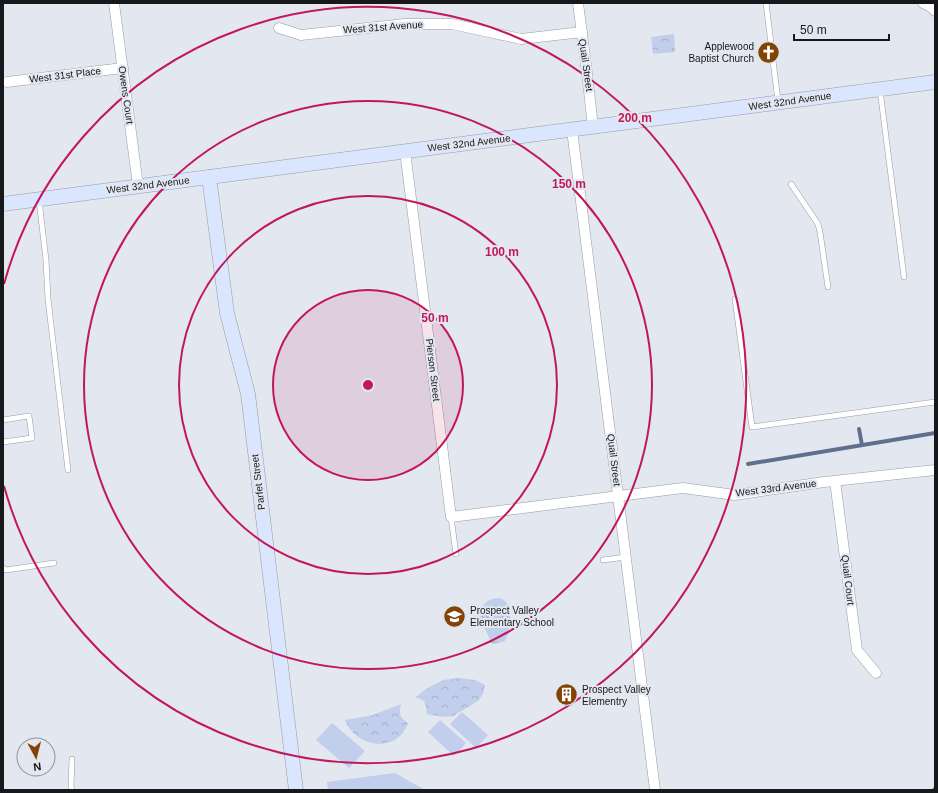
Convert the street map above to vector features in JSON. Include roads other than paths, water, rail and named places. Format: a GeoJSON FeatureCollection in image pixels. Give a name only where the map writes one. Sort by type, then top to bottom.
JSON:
{"type":"FeatureCollection","features":[{"type":"Feature","properties":{"kind":"street","name":"Owens Court"},"geometry":{"type":"LineString","coordinates":[[114,3],[138,186]]}},
{"type":"Feature","properties":{"kind":"street","name":"Quail Street"},"geometry":{"type":"LineString","coordinates":[[578,3],[594,127]]}},
{"type":"Feature","properties":{"kind":"street"},"geometry":{"type":"LineString","coordinates":[[923,3],[935,11]]}},
{"type":"Feature","properties":{"kind":"street","name":"West 31st Avenue"},"geometry":{"type":"LineString","coordinates":[[279,28],[301,35],[405,24],[452,24],[521,39],[582,32]]}},
{"type":"Feature","properties":{"kind":"street","name":"West 31st Place"},"geometry":{"type":"LineString","coordinates":[[7,82],[123,68]]}},
{"type":"Feature","properties":{"kind":"street","name":"West 32nd Avenue"},"geometry":{"type":"LineString","coordinates":[[3,204],[935,82]]}},
{"type":"Feature","properties":{"kind":"street","name":"Quail Street"},"geometry":{"type":"LineString","coordinates":[[572,130],[655,790]]}},
{"type":"Feature","properties":{"kind":"street","name":"Pierson Street"},"geometry":{"type":"LineString","coordinates":[[405,151],[451,517]]}},
{"type":"Feature","properties":{"kind":"street","name":"Parfet Street"},"geometry":{"type":"LineString","coordinates":[[209,177],[227,314],[248,394],[296,790]]}},
{"type":"Feature","properties":{"kind":"street","name":"West 33rd Avenue"},"geometry":{"type":"LineString","coordinates":[[451,517],[683,488],[735,494],[935,470]]}},
{"type":"Feature","properties":{"kind":"street","name":"Quail Court"},"geometry":{"type":"LineString","coordinates":[[836,481],[857,650],[876,673]]}},
{"type":"Feature","properties":{"kind":"lane"},"geometry":{"type":"LineString","coordinates":[[766,3],[778,103]]}},
{"type":"Feature","properties":{"kind":"lane"},"geometry":{"type":"LineString","coordinates":[[880,90],[904,277]]}},
{"type":"Feature","properties":{"kind":"lane"},"geometry":{"type":"LineString","coordinates":[[791,184],[818,224],[828,287]]}},
{"type":"Feature","properties":{"kind":"lane"},"geometry":{"type":"LineString","coordinates":[[39,199],[46,260],[48,299],[68,470]]}},
{"type":"Feature","properties":{"kind":"lane"},"geometry":{"type":"LineString","coordinates":[[735,299],[752,427],[935,402]]}},
{"type":"Feature","properties":{"kind":"lane"},"geometry":{"type":"LineString","coordinates":[[3,420],[29,416],[32,438],[3,442]]}},
{"type":"Feature","properties":{"kind":"lane"},"geometry":{"type":"LineString","coordinates":[[451,517],[456,554]]}},
{"type":"Feature","properties":{"kind":"lane"},"geometry":{"type":"LineString","coordinates":[[603,560],[626,557]]}},
{"type":"Feature","properties":{"kind":"lane"},"geometry":{"type":"LineString","coordinates":[[3,568],[6,570],[54,563]]}},
{"type":"Feature","properties":{"kind":"lane"},"geometry":{"type":"LineString","coordinates":[[72,759],[72,790]]}},
{"type":"Feature","properties":{"kind":"waterway"},"geometry":{"type":"LineString","coordinates":[[859,429],[862,445]]}},
{"type":"Feature","properties":{"kind":"waterway"},"geometry":{"type":"LineString","coordinates":[[748,464],[935,433]]}},
{"type":"Feature","properties":{"kind":"place","name":"Applewood Baptist Church"},"geometry":{"type":"Point","coordinates":[769,52]}},
{"type":"Feature","properties":{"kind":"place","name":"Prospect Valley Elementary School"},"geometry":{"type":"Point","coordinates":[454,616]}},
{"type":"Feature","properties":{"kind":"place","name":"Prospect Valley Elementry"},"geometry":{"type":"Point","coordinates":[566,695]}}]}
